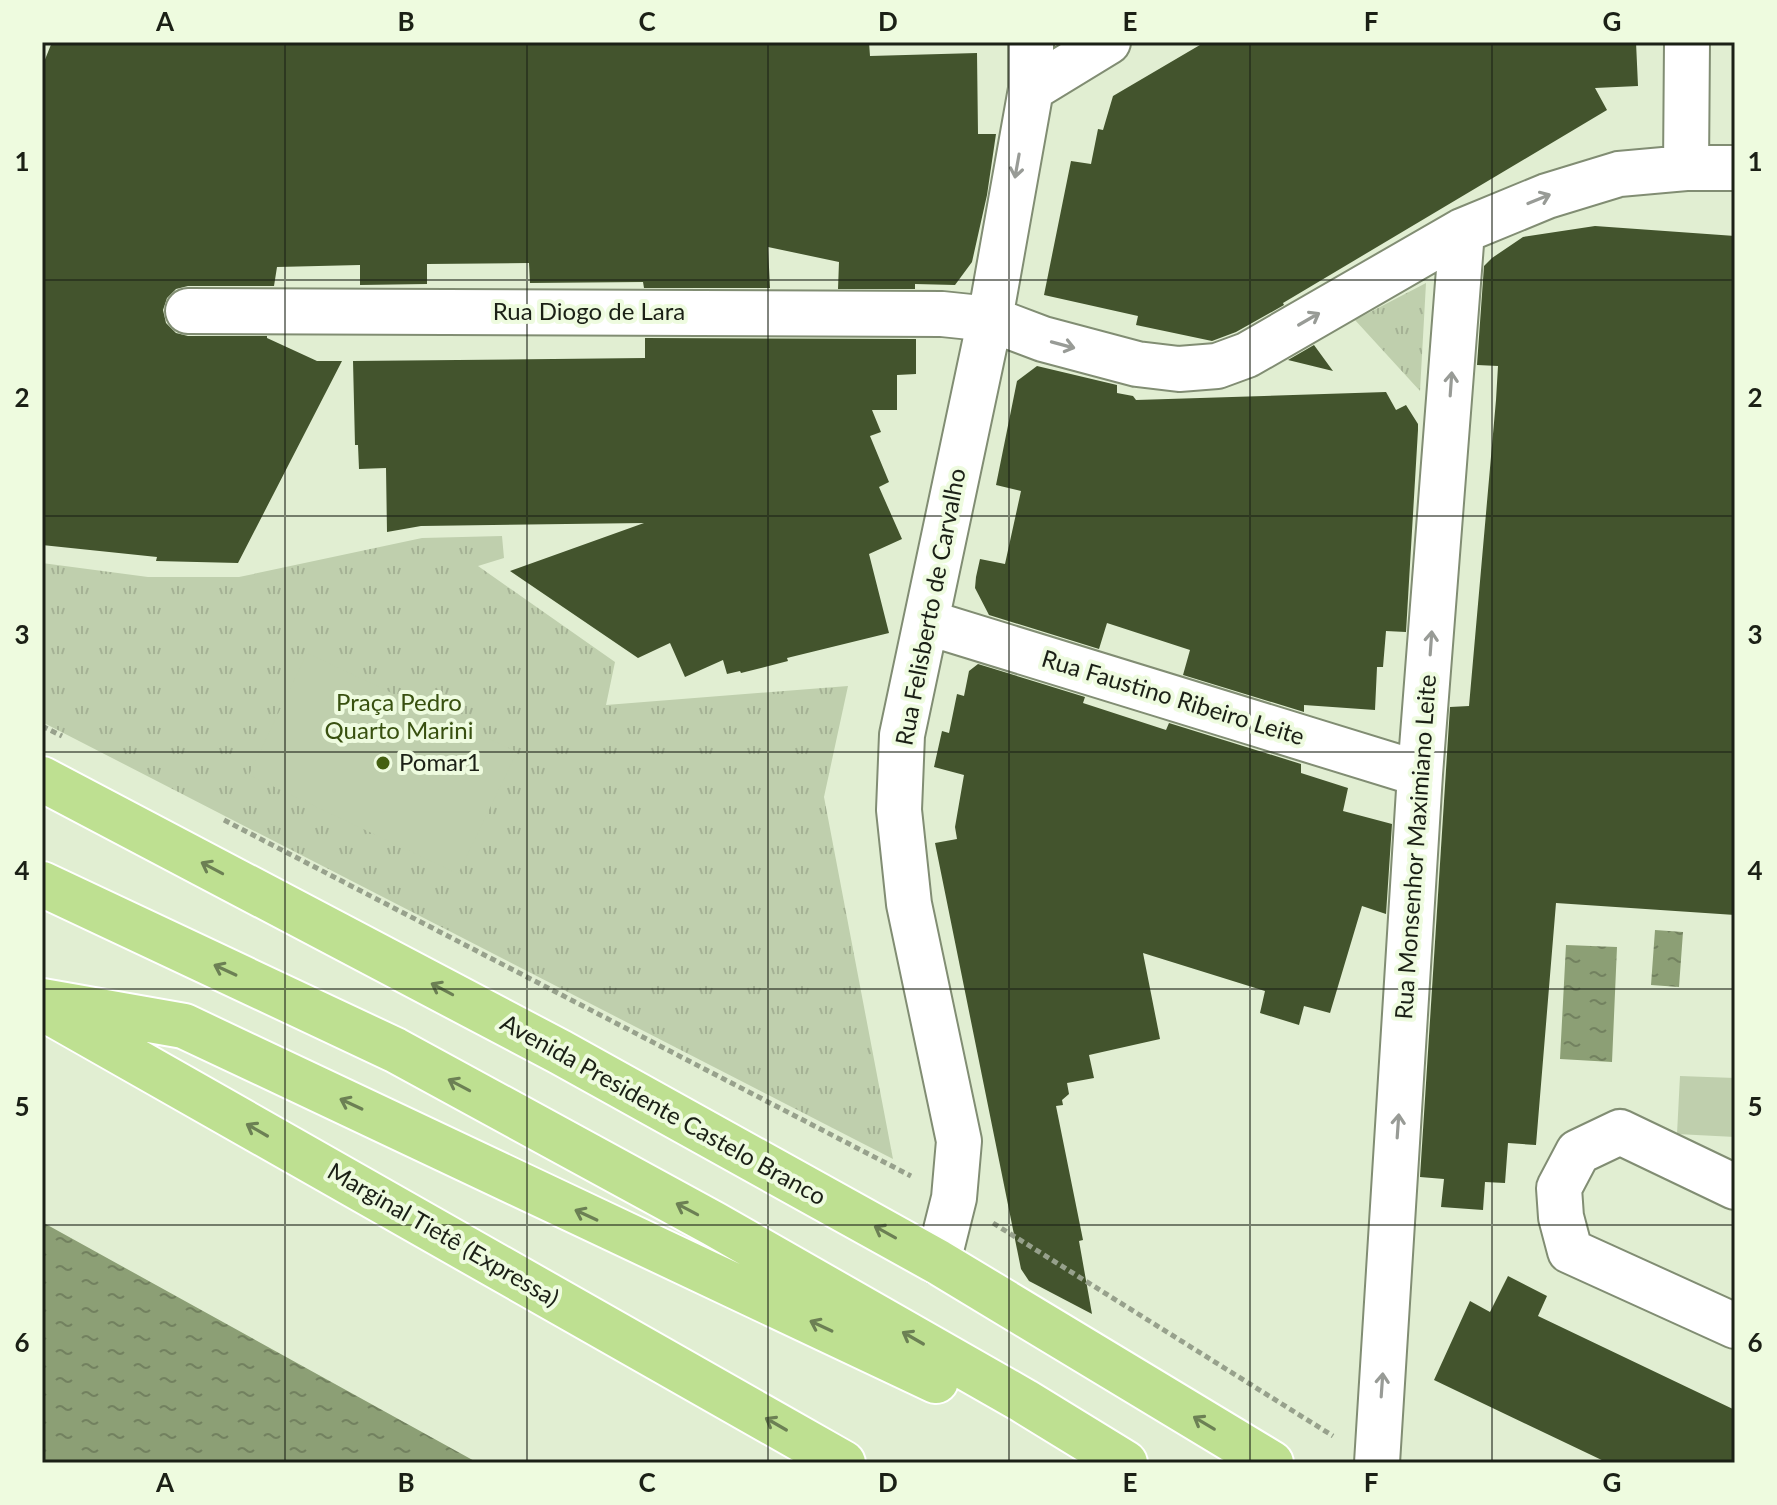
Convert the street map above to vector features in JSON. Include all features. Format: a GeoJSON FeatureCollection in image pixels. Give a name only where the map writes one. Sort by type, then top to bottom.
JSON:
{"type":"FeatureCollection","features":[{"type":"Feature","properties":{"kind":"highway","name":"Avenida Presidente Castelo Branco"},"geometry":{"type":"LineString","coordinates":[[42,779],[560,1052],[938,1262],[1271,1463]]}},
{"type":"Feature","properties":{"kind":"highway"},"geometry":{"type":"LineString","coordinates":[[42,884],[395,1050],[714,1224],[1024,1401],[1125,1463]]}},
{"type":"Feature","properties":{"kind":"highway"},"geometry":{"type":"LineString","coordinates":[[42,1001],[184,1026],[938,1382],[1024,1401]]}},
{"type":"Feature","properties":{"kind":"highway","name":"Marginal Tietê (Expressa)"},"geometry":{"type":"LineString","coordinates":[[42,1008],[843,1463]]}},
{"type":"Feature","properties":{"kind":"street","name":"Rua Felisberto de Carvalho"},"geometry":{"type":"LineString","coordinates":[[938,1262],[954,1198],[959,1141],[909,904],[899,810],[902,735],[990,319],[1031,89],[1031,42]]}},
{"type":"Feature","properties":{"kind":"street"},"geometry":{"type":"LineString","coordinates":[[1031,89],[1108,42]]}},
{"type":"Feature","properties":{"kind":"street"},"geometry":{"type":"LineString","coordinates":[[1686,168],[1687,42]]}},
{"type":"Feature","properties":{"kind":"street","name":"Rua Diogo de Lara"},"geometry":{"type":"LineString","coordinates":[[188,311],[942,314],[990,319],[1043,339],[1137,364],[1179,369],[1217,366],[1247,355],[1462,231],[1547,196],[1619,174],[1686,168],[1735,168]]}},
{"type":"Feature","properties":{"kind":"street","name":"Rua Monsenhor Maximiano Leite"},"geometry":{"type":"LineString","coordinates":[[1377,1463],[1420,774],[1462,231]]}},
{"type":"Feature","properties":{"kind":"street","name":"Rua Faustino Ribeiro Leite"},"geometry":{"type":"LineString","coordinates":[[926,622],[1420,774]]}},
{"type":"Feature","properties":{"kind":"street"},"geometry":{"type":"LineString","coordinates":[[1735,1187],[1620,1132],[1578,1152],[1559,1188],[1561,1217],[1570,1251],[1735,1326]]}},
{"type":"Feature","properties":{"kind":"path"},"geometry":{"type":"LineString","coordinates":[[42,726],[70,740]]}},
{"type":"Feature","properties":{"kind":"path"},"geometry":{"type":"LineString","coordinates":[[210,813],[954,1198],[1377,1463]]}},
{"type":"Feature","properties":{"kind":"green space"},"geometry":{"type":"Polygon","coordinates":[[[1426,283],[1420,391],[1355,320],[1426,283]]]}},
{"type":"Feature","properties":{"kind":"green space","name":"Praça Pedro Quarto Marini"},"geometry":{"type":"Polygon","coordinates":[[[502,536],[504,558],[478,566],[615,662],[606,705],[848,686],[824,797],[893,1159],[42,722],[42,563],[148,577],[239,577],[422,538],[502,536]]]}},
{"type":"Feature","properties":{"kind":"green space","name":"Pomar1"},"geometry":{"type":"Polygon","coordinates":[[[307,653],[517,752],[458,874],[249,775],[307,653]]]}},
{"type":"Feature","properties":{"kind":"green space"},"geometry":{"type":"Polygon","coordinates":[[[1680,1076],[1735,1078],[1735,1137],[1677,1134],[1680,1076]]]}},
{"type":"Feature","properties":{"kind":"water"},"geometry":{"type":"Polygon","coordinates":[[[1655,930],[1683,932],[1679,987],[1651,985],[1655,930]]]}},
{"type":"Feature","properties":{"kind":"water"},"geometry":{"type":"Polygon","coordinates":[[[1566,945],[1617,947],[1612,1062],[1560,1059],[1566,945]]]}},
{"type":"Feature","properties":{"kind":"water"},"geometry":{"type":"Polygon","coordinates":[[[42,1222],[478,1463],[42,1463],[42,1222]]]}},
{"type":"Feature","properties":{"kind":"building"},"geometry":{"type":"Polygon","coordinates":[[[52,42],[869,42],[870,56],[977,53],[978,134],[996,134],[972,262],[955,285],[915,284],[915,289],[838,289],[839,262],[768,247],[770,288],[644,288],[643,282],[530,283],[529,263],[427,264],[427,284],[360,285],[360,265],[277,267],[274,286],[188,286],[176,289],[167,298],[163,310],[166,323],[176,333],[188,336],[267,336],[317,361],[342,361],[238,563],[156,561],[157,557],[42,545],[42,67],[52,42]]]}},
{"type":"Feature","properties":{"kind":"building"},"geometry":{"type":"Polygon","coordinates":[[[1205,42],[1636,42],[1638,86],[1595,88],[1607,110],[1284,305],[1236,332],[1212,341],[1136,325],[1138,316],[1044,295],[1071,161],[1091,164],[1098,129],[1103,130],[1113,96],[1205,42]]]}},
{"type":"Feature","properties":{"kind":"building"},"geometry":{"type":"Polygon","coordinates":[[[1595,226],[1735,236],[1735,915],[1556,903],[1536,1145],[1508,1143],[1505,1183],[1485,1182],[1483,1210],[1441,1207],[1444,1179],[1420,1177],[1450,707],[1469,706],[1496,400],[1498,366],[1477,365],[1484,266],[1523,237],[1595,226]]]}},
{"type":"Feature","properties":{"kind":"building"},"geometry":{"type":"Polygon","coordinates":[[[645,338],[916,339],[916,374],[897,375],[897,410],[872,410],[881,432],[870,436],[889,482],[879,487],[902,539],[869,554],[889,633],[787,658],[788,661],[741,673],[727,674],[723,660],[685,677],[670,643],[638,658],[510,571],[644,523],[421,526],[387,532],[386,468],[359,469],[358,445],[355,445],[353,361],[645,358],[645,338]]]}},
{"type":"Feature","properties":{"kind":"building"},"geometry":{"type":"Polygon","coordinates":[[[1314,345],[1333,371],[1288,360],[1314,345]]]}},
{"type":"Feature","properties":{"kind":"building"},"geometry":{"type":"Polygon","coordinates":[[[1037,366],[1117,385],[1117,393],[1133,396],[1136,400],[1386,392],[1396,410],[1406,405],[1418,424],[1418,430],[1406,632],[1386,631],[1383,667],[1377,667],[1375,710],[1304,705],[1304,712],[1183,675],[1190,650],[1107,623],[1099,649],[989,615],[975,588],[976,577],[980,559],[1005,564],[1021,491],[996,485],[1017,381],[1037,366]]]}},
{"type":"Feature","properties":{"kind":"building"},"geometry":{"type":"Polygon","coordinates":[[[978,664],[1085,697],[1083,703],[1166,730],[1169,723],[1301,764],[1301,773],[1348,788],[1343,811],[1392,824],[1386,914],[1362,906],[1330,1013],[1304,1006],[1299,1025],[1260,1013],[1265,991],[1143,953],[1160,1039],[1089,1055],[1094,1078],[1067,1083],[1069,1094],[1062,1100],[1063,1105],[1056,1106],[1083,1240],[1079,1241],[1092,1314],[1029,1281],[1021,1269],[935,843],[957,839],[955,827],[964,775],[934,767],[942,731],[949,733],[957,694],[964,696],[969,671],[978,664]]]}},
{"type":"Feature","properties":{"kind":"building"},"geometry":{"type":"Polygon","coordinates":[[[1508,1276],[1547,1296],[1538,1316],[1735,1410],[1735,1463],[1608,1463],[1434,1380],[1470,1301],[1490,1312],[1508,1276]]]}},
{"type":"Feature","properties":{"kind":"place","name":"Pomar1"},"geometry":{"type":"Point","coordinates":[383,763]}}]}
